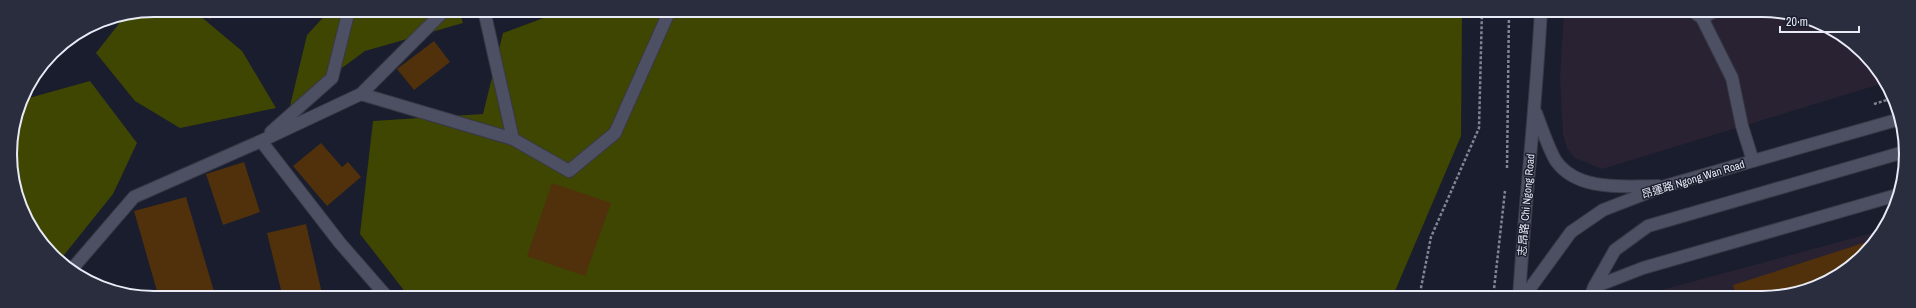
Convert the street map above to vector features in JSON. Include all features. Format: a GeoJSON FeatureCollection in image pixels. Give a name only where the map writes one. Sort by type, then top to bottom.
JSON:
{"type":"FeatureCollection","features":[{"type":"Feature","properties":{"kind":"street"},"geometry":{"type":"LineString","coordinates":[[261,141],[332,78],[347,17]]}},
{"type":"Feature","properties":{"kind":"street"},"geometry":{"type":"LineString","coordinates":[[75,266],[134,197],[261,141],[361,94],[438,17]]}},
{"type":"Feature","properties":{"kind":"street"},"geometry":{"type":"LineString","coordinates":[[486,17],[513,138]]}},
{"type":"Feature","properties":{"kind":"street"},"geometry":{"type":"LineString","coordinates":[[361,94],[513,138],[569,171],[615,133],[667,17]]}},
{"type":"Feature","properties":{"kind":"street","name":"志昂路 Chi Ngong Road"},"geometry":{"type":"LineString","coordinates":[[1519,291],[1526,198],[1535,112],[1541,17]]}},
{"type":"Feature","properties":{"kind":"street"},"geometry":{"type":"LineString","coordinates":[[1702,18],[1732,78],[1742,126],[1753,161]]}},
{"type":"Feature","properties":{"kind":"street","name":"志昂路 Chi Ngong Road"},"geometry":{"type":"LineString","coordinates":[[1535,112],[1556,161],[1574,178],[1608,186],[1665,186]]}},
{"type":"Feature","properties":{"kind":"street","name":"昂運路 Ngong Wan Road"},"geometry":{"type":"LineString","coordinates":[[1528,291],[1571,232],[1603,210],[1665,186],[1894,121]]}},
{"type":"Feature","properties":{"kind":"street"},"geometry":{"type":"LineString","coordinates":[[261,141],[340,243],[382,291]]}},
{"type":"Feature","properties":{"kind":"street"},"geometry":{"type":"LineString","coordinates":[[1593,291],[1615,250],[1648,226],[1899,153]]}},
{"type":"Feature","properties":{"kind":"street"},"geometry":{"type":"LineString","coordinates":[[1594,291],[1643,268],[1892,196]]}},
{"type":"Feature","properties":{"kind":"path"},"geometry":{"type":"LineString","coordinates":[[1420,291],[1431,237],[1479,128],[1482,17]]}},
{"type":"Feature","properties":{"kind":"path"},"geometry":{"type":"LineString","coordinates":[[1507,175],[1509,17]]}},
{"type":"Feature","properties":{"kind":"path"},"geometry":{"type":"LineString","coordinates":[[1871,105],[1888,100]]}},
{"type":"Feature","properties":{"kind":"path"},"geometry":{"type":"LineString","coordinates":[[1494,291],[1505,190]]}},
{"type":"Feature","properties":{"kind":"shaded area"},"geometry":{"type":"Polygon","coordinates":[[[1564,17],[1771,17],[1806,24],[1830,35],[1852,51],[1865,64],[1880,84],[1602,169],[1575,158],[1567,148],[1563,135],[1560,77],[1564,17]]]}},
{"type":"Feature","properties":{"kind":"shaded area"},"geometry":{"type":"Polygon","coordinates":[[[1874,232],[1859,251],[1845,263],[1823,277],[1806,284],[1771,291],[1658,291],[1874,232]]]}},
{"type":"Feature","properties":{"kind":"green space"},"geometry":{"type":"Polygon","coordinates":[[[201,17],[242,51],[276,108],[180,128],[135,101],[96,53],[121,21],[136,18],[201,17]]]}},
{"type":"Feature","properties":{"kind":"green space"},"geometry":{"type":"Polygon","coordinates":[[[324,17],[461,17],[463,23],[365,51],[290,106],[307,35],[324,17]]]}},
{"type":"Feature","properties":{"kind":"green space"},"geometry":{"type":"Polygon","coordinates":[[[546,17],[1462,17],[1461,136],[1395,291],[405,291],[360,234],[373,121],[483,114],[503,33],[546,17]]]}},
{"type":"Feature","properties":{"kind":"green space"},"geometry":{"type":"Polygon","coordinates":[[[90,81],[137,143],[113,194],[63,256],[51,244],[35,222],[24,198],[18,172],[17,145],[24,110],[29,98],[90,81]]]}},
{"type":"Feature","properties":{"kind":"building"},"geometry":{"type":"Polygon","coordinates":[[[434,41],[450,62],[414,90],[397,69],[434,41]]]}},
{"type":"Feature","properties":{"kind":"building"},"geometry":{"type":"Polygon","coordinates":[[[321,143],[342,167],[348,162],[361,177],[327,206],[293,166],[321,143]]]}},
{"type":"Feature","properties":{"kind":"building"},"geometry":{"type":"Polygon","coordinates":[[[244,162],[260,212],[223,225],[206,174],[244,162]]]}},
{"type":"Feature","properties":{"kind":"building"},"geometry":{"type":"Polygon","coordinates":[[[552,183],[611,203],[585,276],[527,256],[552,183]]]}},
{"type":"Feature","properties":{"kind":"building"},"geometry":{"type":"Polygon","coordinates":[[[186,197],[214,291],[157,291],[134,211],[186,197]]]}},
{"type":"Feature","properties":{"kind":"building"},"geometry":{"type":"Polygon","coordinates":[[[306,224],[321,291],[281,291],[267,233],[306,224]]]}},
{"type":"Feature","properties":{"kind":"building"},"geometry":{"type":"Polygon","coordinates":[[[1867,242],[1845,263],[1823,277],[1806,284],[1771,291],[1735,291],[1733,285],[1867,242]]]}}]}
